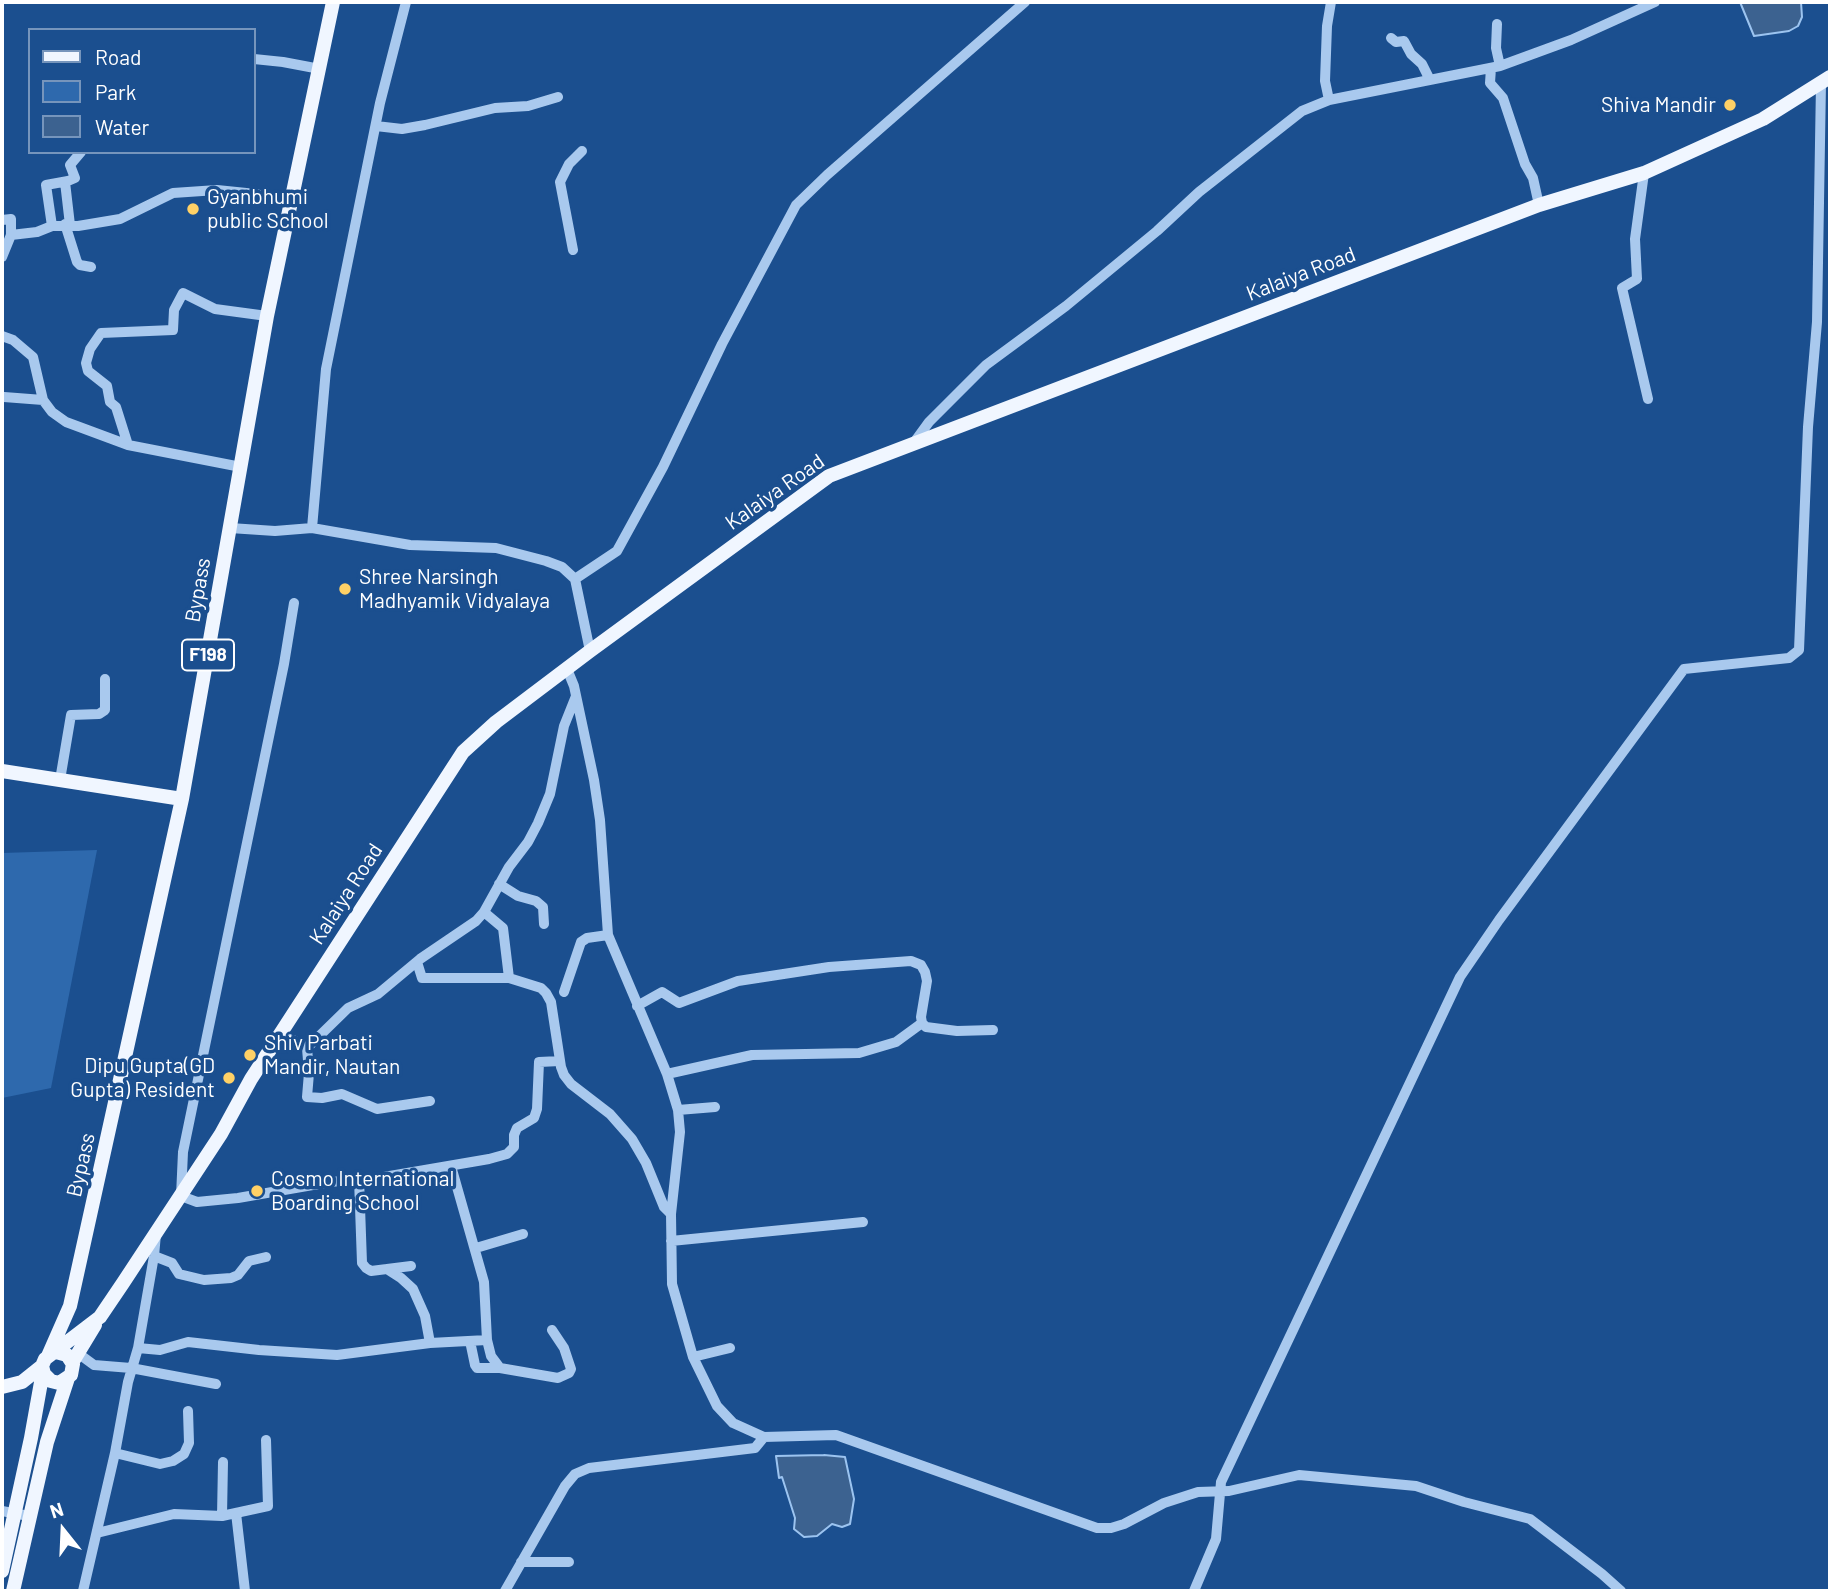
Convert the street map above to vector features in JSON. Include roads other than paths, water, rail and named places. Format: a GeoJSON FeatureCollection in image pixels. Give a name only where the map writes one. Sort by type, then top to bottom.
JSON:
{"type":"FeatureCollection","features":[{"type":"Feature","properties":{"kind":"main road","name":"Bypass"},"geometry":{"type":"LineString","coordinates":[[70,1306],[183,799],[267,316],[332,2]]}},
{"type":"Feature","properties":{"kind":"main road","name":"Kalaiya Road"},"geometry":{"type":"LineString","coordinates":[[2,1387],[50,1370],[71,1339],[100,1317],[222,1134],[251,1079],[463,752],[496,722],[590,651],[829,476],[1539,205],[1644,173],[1763,119],[1826,80]]}},
{"type":"Feature","properties":{"kind":"main road"},"geometry":{"type":"LineString","coordinates":[[2,771],[183,799]]}},
{"type":"Feature","properties":{"kind":"main road"},"geometry":{"type":"LineString","coordinates":[[70,1306],[74,1359]]}},
{"type":"Feature","properties":{"kind":"main road"},"geometry":{"type":"LineString","coordinates":[[2,1571],[31,1437],[70,1306]]}},
{"type":"Feature","properties":{"kind":"main road"},"geometry":{"type":"LineString","coordinates":[[74,1359],[100,1317]]}},
{"type":"Feature","properties":{"kind":"main road"},"geometry":{"type":"LineString","coordinates":[[13,1591],[15,1513],[47,1442],[50,1370],[66,1355],[74,1359]]}},
{"type":"Feature","properties":{"kind":"street"},"geometry":{"type":"LineString","coordinates":[[312,528],[326,369],[376,126],[406,2]]}},
{"type":"Feature","properties":{"kind":"street"},"geometry":{"type":"LineString","coordinates":[[575,579],[617,551],[663,467],[722,344],[796,205],[1025,2]]}},
{"type":"Feature","properties":{"kind":"street"},"geometry":{"type":"LineString","coordinates":[[1329,100],[1325,81],[1327,26],[1331,2]]}},
{"type":"Feature","properties":{"kind":"street"},"geometry":{"type":"LineString","coordinates":[[913,444],[929,422],[986,365],[1066,306],[1157,231],[1199,192],[1281,126],[1308,108],[1329,100],[1496,67],[1571,40],[1655,2]]}},
{"type":"Feature","properties":{"kind":"street"},"geometry":{"type":"LineString","coordinates":[[1497,24],[1496,67],[1490,83],[1503,98],[1525,164],[1533,178],[1539,205]]}},
{"type":"Feature","properties":{"kind":"street"},"geometry":{"type":"LineString","coordinates":[[1391,38],[1396,42],[1404,41],[1410,54],[1422,64],[1430,80]]}},
{"type":"Feature","properties":{"kind":"street"},"geometry":{"type":"LineString","coordinates":[[256,60],[320,69]]}},
{"type":"Feature","properties":{"kind":"street"},"geometry":{"type":"LineString","coordinates":[[1194,1591],[1216,1539],[1220,1491],[1226,1470],[1448,999],[1474,956],[1684,668],[1789,658],[1799,650],[1826,80]]}},
{"type":"Feature","properties":{"kind":"street"},"geometry":{"type":"LineString","coordinates":[[376,126],[402,129],[495,108],[528,106],[558,97]]}},
{"type":"Feature","properties":{"kind":"street"},"geometry":{"type":"LineString","coordinates":[[573,250],[560,182],[569,164],[582,151]]}},
{"type":"Feature","properties":{"kind":"street"},"geometry":{"type":"LineString","coordinates":[[52,226],[46,185],[75,178],[70,165],[79,154]]}},
{"type":"Feature","properties":{"kind":"street"},"geometry":{"type":"LineString","coordinates":[[1644,173],[1635,239],[1637,279],[1622,288],[1648,399]]}},
{"type":"Feature","properties":{"kind":"street"},"geometry":{"type":"LineString","coordinates":[[65,182],[68,225],[77,262],[91,267]]}},
{"type":"Feature","properties":{"kind":"street"},"geometry":{"type":"LineString","coordinates":[[11,235],[37,232],[52,226],[120,219],[173,193],[217,190],[256,194],[291,204]]}},
{"type":"Feature","properties":{"kind":"street"},"geometry":{"type":"LineString","coordinates":[[2,220],[11,219],[11,235],[2,257]]}},
{"type":"Feature","properties":{"kind":"street"},"geometry":{"type":"LineString","coordinates":[[128,445],[116,407],[110,402],[107,386],[88,370],[86,363],[90,349],[101,333],[173,330],[174,310],[183,293],[215,309],[267,316]]}},
{"type":"Feature","properties":{"kind":"street"},"geometry":{"type":"LineString","coordinates":[[2,336],[13,340],[33,357],[43,400],[52,412],[66,422],[128,445],[241,467]]}},
{"type":"Feature","properties":{"kind":"street"},"geometry":{"type":"LineString","coordinates":[[4,397],[43,400]]}},
{"type":"Feature","properties":{"kind":"street"},"geometry":{"type":"LineString","coordinates":[[230,528],[275,531],[312,528],[410,545],[496,548],[554,564],[562,567],[575,579],[590,651]]}},
{"type":"Feature","properties":{"kind":"street"},"geometry":{"type":"LineString","coordinates":[[294,603],[281,678],[183,1152],[181,1196],[197,1202],[238,1198],[451,1166],[489,1159],[512,1151],[517,1128],[534,1118],[537,1109],[539,1062],[560,1061]]}},
{"type":"Feature","properties":{"kind":"street"},"geometry":{"type":"LineString","coordinates":[[567,669],[576,696],[600,820],[608,935],[667,1074],[678,1110],[680,1132],[671,1214],[672,1284],[693,1357],[717,1406],[733,1423],[764,1437],[836,1435],[1097,1528],[1124,1524],[1164,1503],[1198,1492],[1249,1488],[1299,1475],[1416,1486],[1530,1519],[1620,1591]]}},
{"type":"Feature","properties":{"kind":"street"},"geometry":{"type":"LineString","coordinates":[[60,780],[71,715],[99,714],[105,710],[105,679]]}},
{"type":"Feature","properties":{"kind":"street"},"geometry":{"type":"LineString","coordinates":[[307,1048],[348,1008],[378,994],[484,912],[538,823],[550,794],[564,726],[576,696]]}},
{"type":"Feature","properties":{"kind":"street"},"geometry":{"type":"LineString","coordinates":[[499,884],[543,907],[544,924]]}},
{"type":"Feature","properties":{"kind":"street"},"geometry":{"type":"LineString","coordinates":[[484,912],[503,928],[509,978]]}},
{"type":"Feature","properties":{"kind":"street"},"geometry":{"type":"LineString","coordinates":[[564,992],[581,942],[587,938],[608,935]]}},
{"type":"Feature","properties":{"kind":"street"},"geometry":{"type":"LineString","coordinates":[[636,1006],[662,992],[679,1003],[737,981],[829,967],[911,961],[921,965],[925,972],[922,1023],[896,1042],[859,1053],[752,1055],[667,1074]]}},
{"type":"Feature","properties":{"kind":"street"},"geometry":{"type":"LineString","coordinates":[[417,962],[422,978],[509,978],[541,988],[547,993],[564,1075],[571,1084],[610,1114],[632,1139],[646,1163],[664,1206],[671,1214]]}},
{"type":"Feature","properties":{"kind":"street"},"geometry":{"type":"LineString","coordinates":[[922,1023],[926,1027],[957,1031],[993,1030]]}},
{"type":"Feature","properties":{"kind":"street"},"geometry":{"type":"LineString","coordinates":[[281,1033],[307,1048]]}},
{"type":"Feature","properties":{"kind":"street"},"geometry":{"type":"LineString","coordinates":[[307,1048],[307,1097],[322,1098],[342,1094],[377,1109],[430,1101]]}},
{"type":"Feature","properties":{"kind":"street"},"geometry":{"type":"LineString","coordinates":[[678,1110],[715,1107]]}},
{"type":"Feature","properties":{"kind":"street"},"geometry":{"type":"LineString","coordinates":[[451,1166],[484,1282],[487,1340],[491,1356],[500,1368]]}},
{"type":"Feature","properties":{"kind":"street"},"geometry":{"type":"LineString","coordinates":[[359,1179],[362,1263],[371,1271],[411,1266]]}},
{"type":"Feature","properties":{"kind":"street"},"geometry":{"type":"LineString","coordinates":[[671,1241],[863,1222]]}},
{"type":"Feature","properties":{"kind":"street"},"geometry":{"type":"LineString","coordinates":[[83,1591],[115,1453],[131,1368],[138,1348],[156,1234]]}},
{"type":"Feature","properties":{"kind":"street"},"geometry":{"type":"LineString","coordinates":[[476,1248],[523,1234]]}},
{"type":"Feature","properties":{"kind":"street"},"geometry":{"type":"LineString","coordinates":[[154,1255],[172,1263],[179,1274],[204,1280],[231,1279],[238,1275],[249,1261],[266,1257]]}},
{"type":"Feature","properties":{"kind":"street"},"geometry":{"type":"LineString","coordinates":[[387,1269],[413,1289],[425,1316],[430,1343]]}},
{"type":"Feature","properties":{"kind":"street"},"geometry":{"type":"LineString","coordinates":[[470,1341],[477,1368],[500,1368],[558,1378],[569,1373],[571,1369],[552,1330]]}},
{"type":"Feature","properties":{"kind":"street"},"geometry":{"type":"LineString","coordinates":[[138,1348],[160,1350],[188,1342],[337,1355],[430,1343],[487,1340]]}},
{"type":"Feature","properties":{"kind":"street"},"geometry":{"type":"LineString","coordinates":[[693,1357],[730,1348]]}},
{"type":"Feature","properties":{"kind":"street"},"geometry":{"type":"LineString","coordinates":[[74,1359],[216,1384]]}},
{"type":"Feature","properties":{"kind":"street"},"geometry":{"type":"LineString","coordinates":[[115,1453],[160,1464],[173,1461],[184,1454],[189,1444],[188,1411]]}},
{"type":"Feature","properties":{"kind":"street"},"geometry":{"type":"LineString","coordinates":[[505,1591],[565,1486],[575,1475],[589,1468],[755,1448],[764,1437]]}},
{"type":"Feature","properties":{"kind":"street"},"geometry":{"type":"LineString","coordinates":[[97,1532],[174,1514],[222,1516],[268,1506],[266,1440]]}},
{"type":"Feature","properties":{"kind":"street"},"geometry":{"type":"LineString","coordinates":[[222,1516],[223,1462]]}},
{"type":"Feature","properties":{"kind":"street"},"geometry":{"type":"LineString","coordinates":[[236,1513],[245,1591]]}},
{"type":"Feature","properties":{"kind":"street"},"geometry":{"type":"LineString","coordinates":[[521,1562],[569,1562]]}},
{"type":"Feature","properties":{"kind":"water"},"geometry":{"type":"Polygon","coordinates":[[[1740,2],[1801,2],[1802,17],[1798,26],[1789,31],[1754,36],[1740,2]]]}},
{"type":"Feature","properties":{"kind":"water"},"geometry":{"type":"Polygon","coordinates":[[[776,1456],[845,1457],[854,1499],[850,1524],[842,1527],[832,1524],[817,1536],[804,1537],[794,1529],[795,1518],[782,1477],[779,1478],[776,1456]]]}},
{"type":"Feature","properties":{"kind":"place","name":"Shiva Mandir"},"geometry":{"type":"Point","coordinates":[1730,105]}},
{"type":"Feature","properties":{"kind":"place","name":"Gyanbhumi public School"},"geometry":{"type":"Point","coordinates":[193,209]}},
{"type":"Feature","properties":{"kind":"place","name":"Shree Narsingh Madhyamik Vidyalaya"},"geometry":{"type":"Point","coordinates":[345,589]}},
{"type":"Feature","properties":{"kind":"place","name":"Shiv Parbati Mandir, Nautan"},"geometry":{"type":"Point","coordinates":[250,1055]}},
{"type":"Feature","properties":{"kind":"place","name":"Dipu Gupta(GD Gupta) Resident"},"geometry":{"type":"Point","coordinates":[229,1078]}},
{"type":"Feature","properties":{"kind":"place","name":"Cosmo International Boarding School"},"geometry":{"type":"Point","coordinates":[257,1191]}}]}
